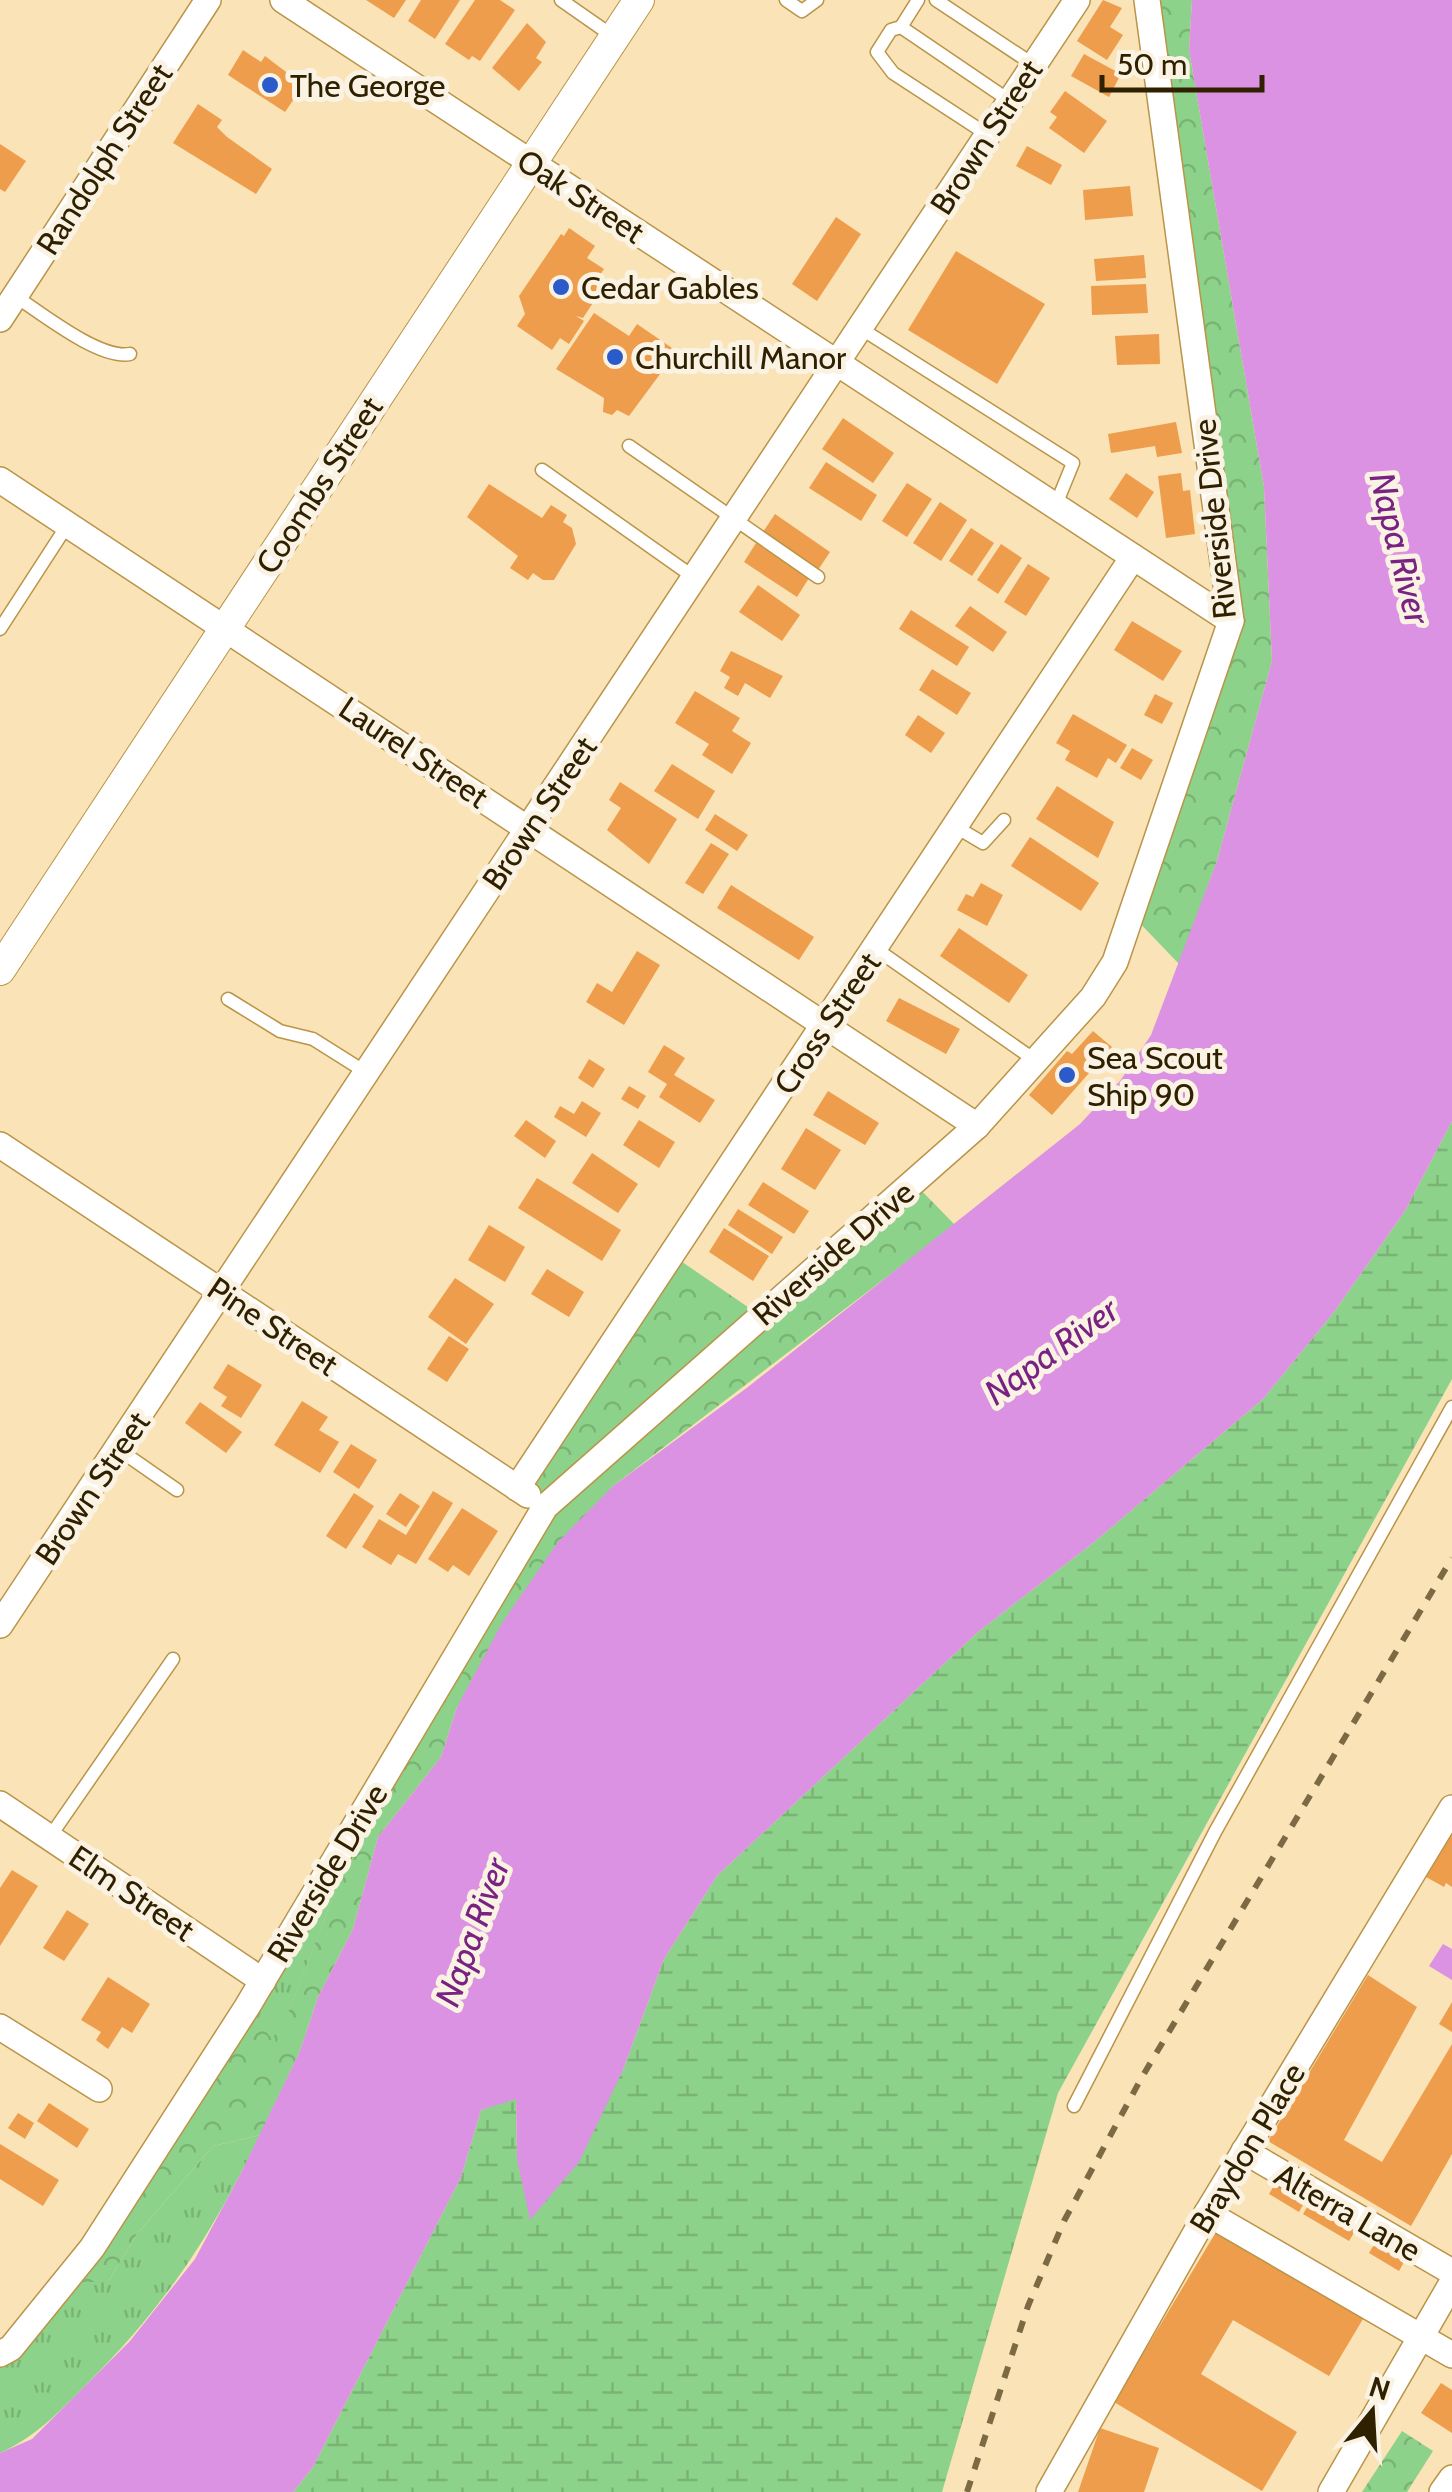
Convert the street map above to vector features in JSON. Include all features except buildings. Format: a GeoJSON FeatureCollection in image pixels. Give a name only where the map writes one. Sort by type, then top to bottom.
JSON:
{"type":"FeatureCollection","features":[{"type":"Feature","properties":{"kind":"street","name":"Randolph Street"},"geometry":{"type":"LineString","coordinates":[[0,319],[208,0]]}},
{"type":"Feature","properties":{"kind":"street","name":"Oak Street"},"geometry":{"type":"LineString","coordinates":[[283,0],[1231,621]]}},
{"type":"Feature","properties":{"kind":"street","name":"Coombs Street"},"geometry":{"type":"LineString","coordinates":[[0,970],[639,0]]}},
{"type":"Feature","properties":{"kind":"street","name":"Brown Street"},"geometry":{"type":"LineString","coordinates":[[3,1614],[118,1449],[1077,0]]}},
{"type":"Feature","properties":{"kind":"street","name":"Riverside Drive"},"geometry":{"type":"LineString","coordinates":[[0,2354],[11,2348],[92,2248],[263,1981],[545,1507],[977,1126],[1093,997],[1115,962],[1231,621],[1148,0]]}},
{"type":"Feature","properties":{"kind":"street","name":"Laurel Street"},"geometry":{"type":"LineString","coordinates":[[0,480],[977,1126]]}},
{"type":"Feature","properties":{"kind":"street","name":"Cross Street"},"geometry":{"type":"LineString","coordinates":[[517,1488],[1133,557]]}},
{"type":"Feature","properties":{"kind":"street","name":"Pine Street"},"geometry":{"type":"LineString","coordinates":[[0,1145],[545,1507]]}},
{"type":"Feature","properties":{"kind":"street","name":"Elm Street"},"geometry":{"type":"LineString","coordinates":[[0,1804],[263,1981]]}},
{"type":"Feature","properties":{"kind":"street","name":"Braydon Place"},"geometry":{"type":"LineString","coordinates":[[1049,2492],[1244,2151],[1452,1808]]}},
{"type":"Feature","properties":{"kind":"street"},"geometry":{"type":"LineString","coordinates":[[0,2027],[98,2088]]}},
{"type":"Feature","properties":{"kind":"street","name":"Alterra Lane"},"geometry":{"type":"LineString","coordinates":[[1244,2151],[1452,2272]]}},
{"type":"Feature","properties":{"kind":"street"},"geometry":{"type":"LineString","coordinates":[[1208,2213],[1452,2355]]}},
{"type":"Feature","properties":{"kind":"street"},"geometry":{"type":"LineString","coordinates":[[1331,2492],[1452,2283]]}},
{"type":"Feature","properties":{"kind":"street"},"geometry":{"type":"LineString","coordinates":[[1442,2492],[1452,2478]]}},
{"type":"Feature","properties":{"kind":"lane"},"geometry":{"type":"LineString","coordinates":[[561,0],[614,38]]}},
{"type":"Feature","properties":{"kind":"lane"},"geometry":{"type":"LineString","coordinates":[[786,0],[802,11],[817,0]]}},
{"type":"Feature","properties":{"kind":"lane"},"geometry":{"type":"LineString","coordinates":[[918,0],[900,28],[891,30],[877,52],[893,73],[988,135]]}},
{"type":"Feature","properties":{"kind":"lane"},"geometry":{"type":"LineString","coordinates":[[936,0],[1034,66]]}},
{"type":"Feature","properties":{"kind":"lane"},"geometry":{"type":"LineString","coordinates":[[900,28],[1010,100]]}},
{"type":"Feature","properties":{"kind":"lane"},"geometry":{"type":"LineString","coordinates":[[15,296],[89,343],[121,356],[130,354]]}},
{"type":"Feature","properties":{"kind":"lane"},"geometry":{"type":"LineString","coordinates":[[860,328],[1073,463],[1055,507]]}},
{"type":"Feature","properties":{"kind":"lane"},"geometry":{"type":"LineString","coordinates":[[629,446],[818,578]]}},
{"type":"Feature","properties":{"kind":"lane"},"geometry":{"type":"LineString","coordinates":[[542,470],[695,578]]}},
{"type":"Feature","properties":{"kind":"lane"},"geometry":{"type":"LineString","coordinates":[[0,629],[68,524]]}},
{"type":"Feature","properties":{"kind":"lane"},"geometry":{"type":"LineString","coordinates":[[956,828],[983,842],[1004,820]]}},
{"type":"Feature","properties":{"kind":"lane"},"geometry":{"type":"LineString","coordinates":[[876,950],[1036,1061]]}},
{"type":"Feature","properties":{"kind":"lane"},"geometry":{"type":"LineString","coordinates":[[228,999],[280,1032],[312,1039],[366,1074]]}},
{"type":"Feature","properties":{"kind":"lane"},"geometry":{"type":"LineString","coordinates":[[1074,2106],[1215,1832],[1452,1407]]}},
{"type":"Feature","properties":{"kind":"lane"},"geometry":{"type":"LineString","coordinates":[[118,1449],[177,1490]]}},
{"type":"Feature","properties":{"kind":"lane"},"geometry":{"type":"LineString","coordinates":[[50,1838],[173,1659]]}},
{"type":"Feature","properties":{"kind":"green space"},"geometry":{"type":"Polygon","coordinates":[[[1147,0],[1192,0],[1189,50],[1264,487],[1272,661],[1217,861],[1179,964],[1134,917],[1231,621],[1147,0]]]}},
{"type":"Feature","properties":{"kind":"green space"},"geometry":{"type":"Polygon","coordinates":[[[1452,1121],[1452,1379],[1058,2093],[942,2492],[293,2492],[313,2467],[461,2177],[481,2110],[516,2098],[517,2159],[623,2070],[664,1959],[717,1876],[978,1632],[1093,1543],[1263,1399],[1334,1312],[1405,1211],[1452,1121]]]}},
{"type":"Feature","properties":{"kind":"green space"},"geometry":{"type":"Polygon","coordinates":[[[913,1182],[955,1225],[613,1486],[457,1707],[441,1757],[378,1837],[353,1929],[318,1997],[300,2051],[260,2135],[213,2146],[137,2234],[108,2282],[65,2282],[247,2007],[276,2044],[369,1804],[545,1507],[517,1488],[672,1255],[761,1316],[913,1182]]]}},
{"type":"Feature","properties":{"kind":"green space"},"geometry":{"type":"Polygon","coordinates":[[[369,1804],[276,2045],[247,2007],[369,1804]]]}},
{"type":"Feature","properties":{"kind":"green space"},"geometry":{"type":"Polygon","coordinates":[[[260,2135],[204,2239],[139,2328],[55,2416],[0,2453],[0,2354],[65,2282],[108,2282],[137,2234],[213,2146],[260,2135]]]}},
{"type":"Feature","properties":{"kind":"green space"},"geometry":{"type":"Polygon","coordinates":[[[1402,2431],[1433,2451],[1407,2492],[1362,2492],[1402,2431]]]}},
{"type":"Feature","properties":{"kind":"water","name":"Napa River"},"geometry":{"type":"Polygon","coordinates":[[[1192,0],[1452,0],[1452,1121],[1405,1211],[1334,1312],[1263,1399],[1093,1543],[978,1632],[717,1876],[664,1959],[623,2070],[579,2162],[530,2220],[517,2159],[516,2099],[481,2110],[461,2177],[313,2467],[293,2492],[0,2492],[0,2453],[32,2439],[130,2341],[195,2259],[300,2051],[318,1997],[353,1929],[378,1837],[441,1757],[457,1707],[502,1623],[558,1542],[613,1486],[748,1387],[1080,1124],[1120,1081],[1151,1035],[1217,861],[1272,661],[1264,487],[1189,50],[1192,0]]]}},
{"type":"Feature","properties":{"kind":"water"},"geometry":{"type":"Polygon","coordinates":[[[1443,1944],[1452,1949],[1452,1980],[1429,1966],[1443,1944]]]}},
{"type":"Feature","properties":{"kind":"railway"},"geometry":{"type":"LineString","coordinates":[[967,2492],[1028,2306],[1064,2221],[1142,2077],[1452,1558]]}},
{"type":"Feature","properties":{"kind":"place","name":"The George"},"geometry":{"type":"Point","coordinates":[270,85]}},
{"type":"Feature","properties":{"kind":"place","name":"Cedar Gables"},"geometry":{"type":"Point","coordinates":[561,287]}},
{"type":"Feature","properties":{"kind":"place","name":"Churchill Manor"},"geometry":{"type":"Point","coordinates":[615,357]}},
{"type":"Feature","properties":{"kind":"place","name":"Sea Scout Ship 90"},"geometry":{"type":"Point","coordinates":[1067,1075]}}]}
